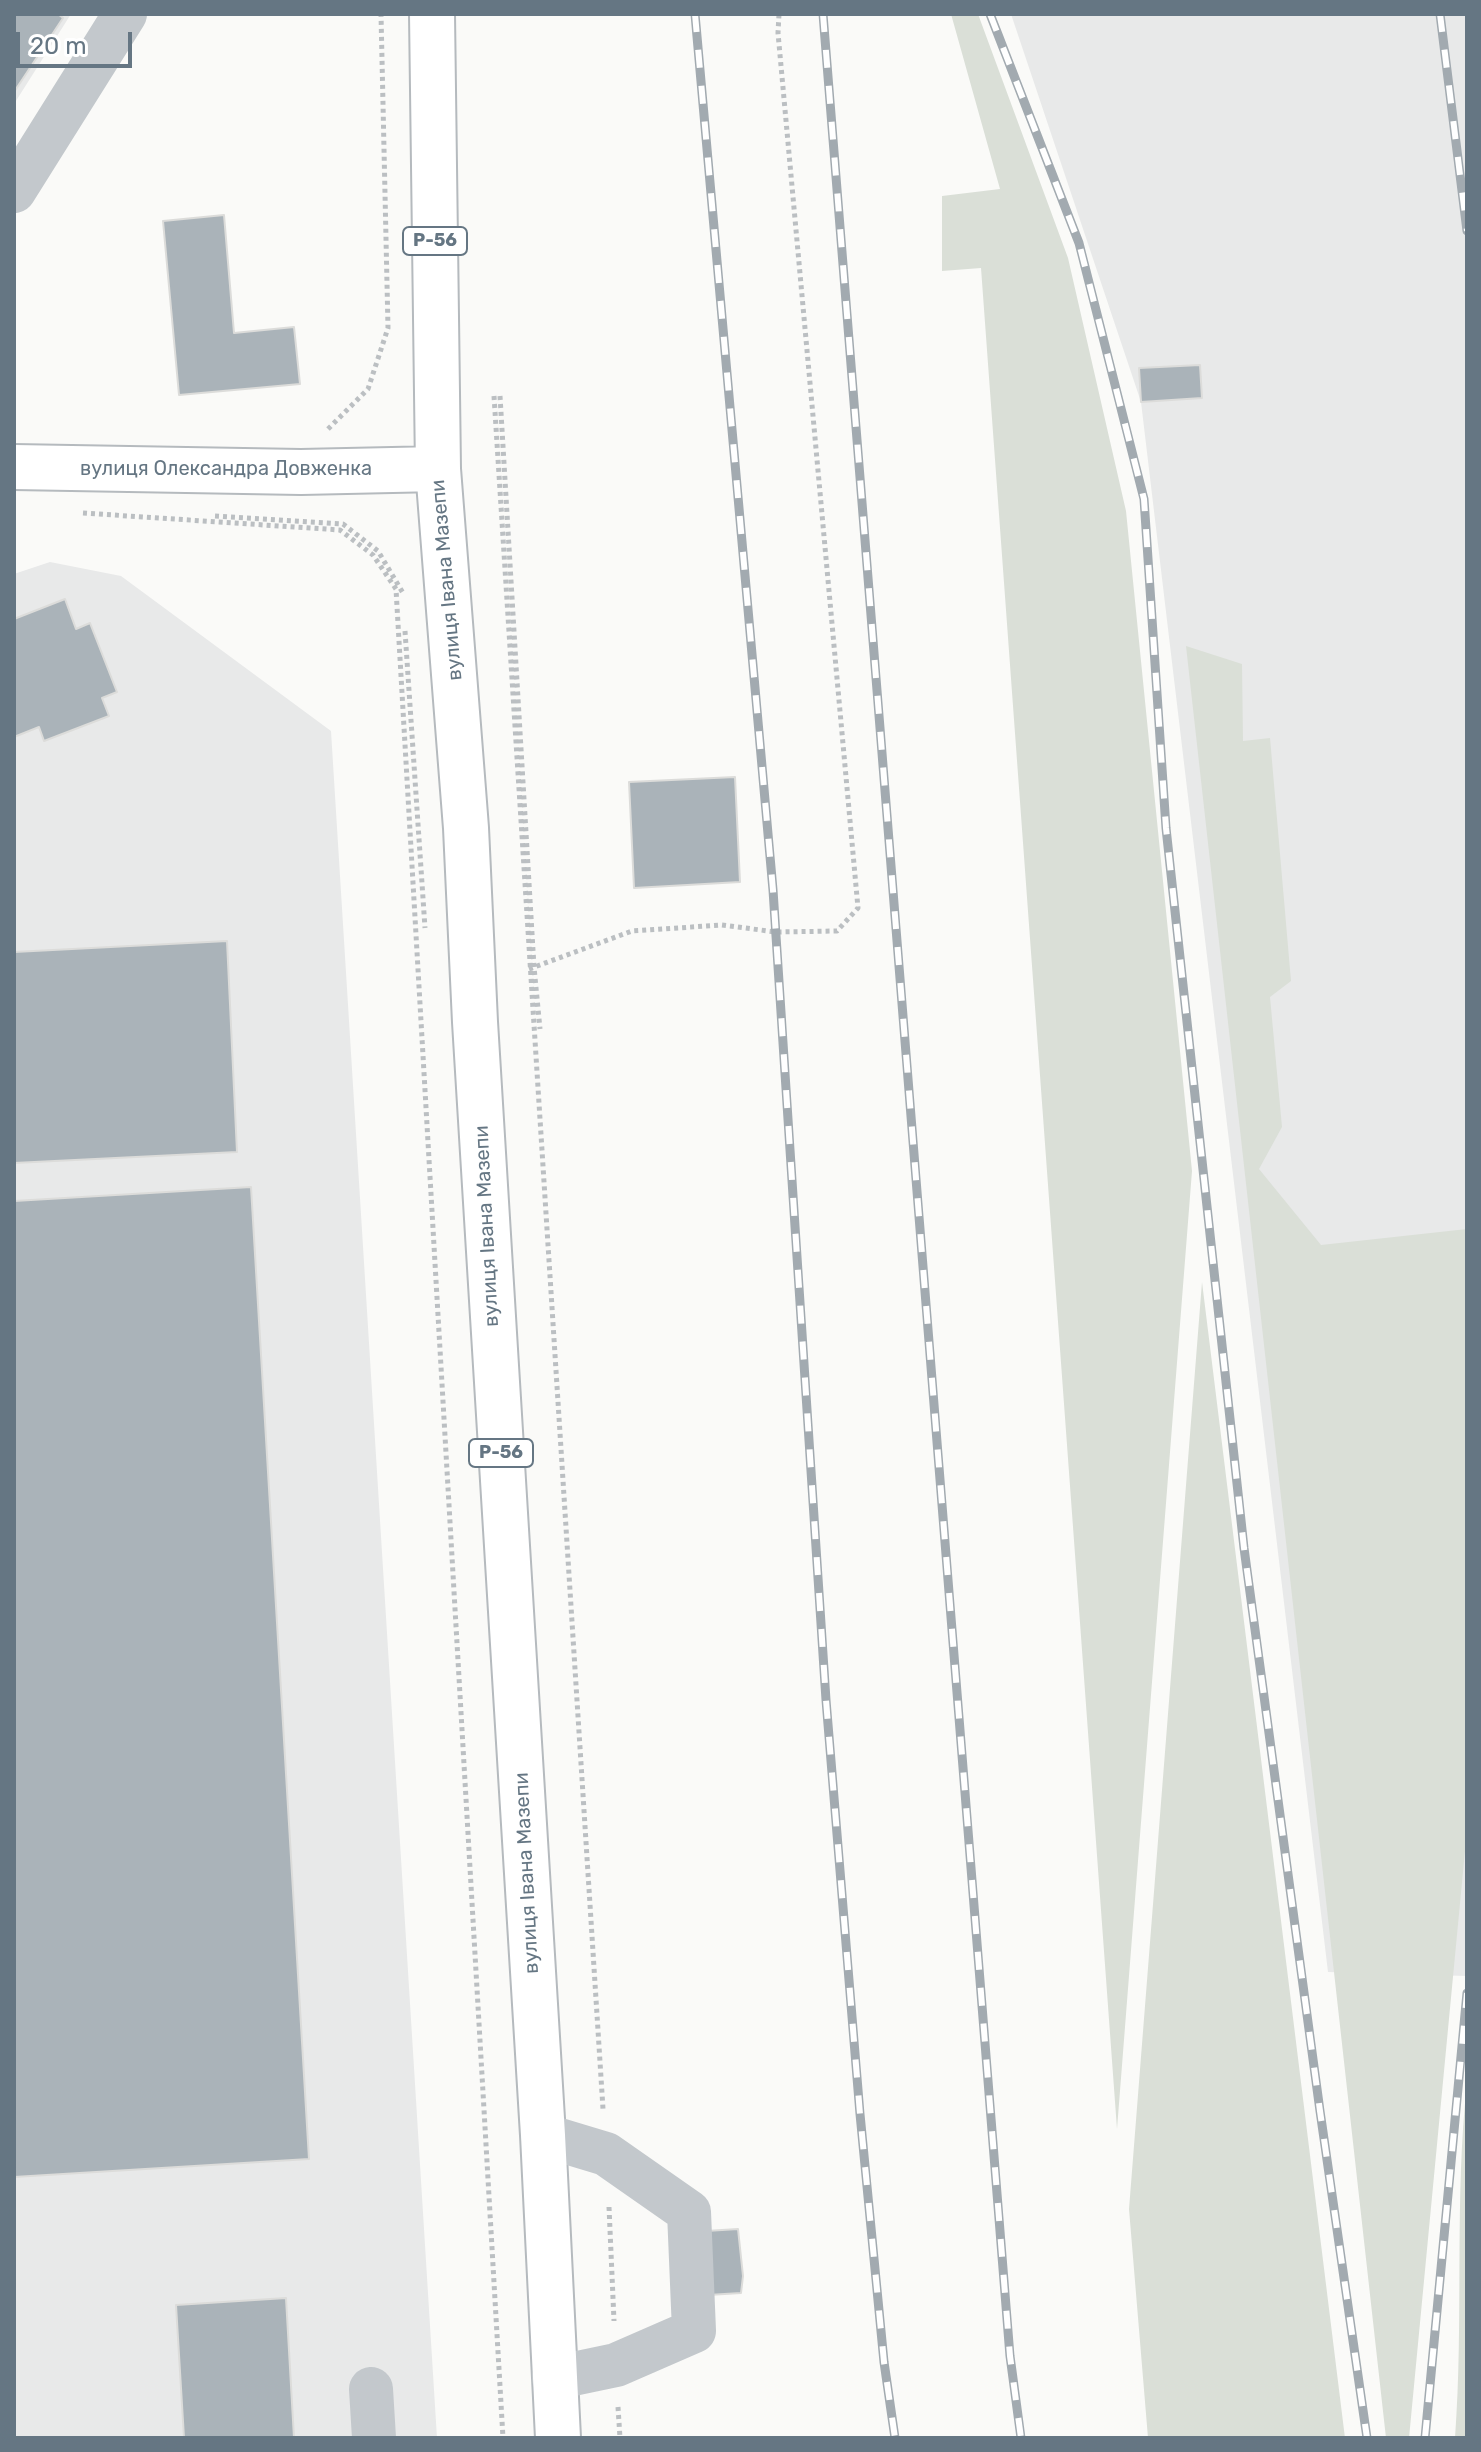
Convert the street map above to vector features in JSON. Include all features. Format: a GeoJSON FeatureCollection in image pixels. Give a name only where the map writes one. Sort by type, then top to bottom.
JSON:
{"type":"FeatureCollection","features":[{"type":"Feature","properties":{"kind":"main road","name":"вулиця Івана Мазепи"},"geometry":{"type":"LineString","coordinates":[[432,14],[438,469],[466,828],[558,2438]]}},
{"type":"Feature","properties":{"kind":"main road","name":"вулиця Олександра Довженка"},"geometry":{"type":"LineString","coordinates":[[14,467],[301,472],[438,469]]}},
{"type":"Feature","properties":{"kind":"street"},"geometry":{"type":"LineString","coordinates":[[14,191],[125,14]]}},
{"type":"Feature","properties":{"kind":"street"},"geometry":{"type":"LineString","coordinates":[[543,2135],[606,2154],[689,2212],[692,2271],[694,2331],[616,2365],[554,2378]]}},
{"type":"Feature","properties":{"kind":"street"},"geometry":{"type":"LineString","coordinates":[[371,2389],[374,2438]]}},
{"type":"Feature","properties":{"kind":"path"},"geometry":{"type":"LineString","coordinates":[[328,430],[368,389],[388,328],[381,14]]}},
{"type":"Feature","properties":{"kind":"path"},"geometry":{"type":"LineString","coordinates":[[531,968],[632,931],[722,925],[776,932],[837,931],[858,908],[780,65],[779,14]]}},
{"type":"Feature","properties":{"kind":"path"},"geometry":{"type":"LineString","coordinates":[[497,396],[606,2154],[620,2438]]}},
{"type":"Feature","properties":{"kind":"path"},"geometry":{"type":"LineString","coordinates":[[425,929],[402,589],[378,551],[343,524],[76,510],[340,530],[373,555],[396,589],[503,2438]]}},
{"type":"Feature","properties":{"kind":"path"},"geometry":{"type":"LineString","coordinates":[[531,968],[540,1029]]}},
{"type":"Feature","properties":{"kind":"shaded area"},"geometry":{"type":"Polygon","coordinates":[[[14,14],[71,14],[14,104],[14,14]]]}},
{"type":"Feature","properties":{"kind":"shaded area"},"geometry":{"type":"Polygon","coordinates":[[[951,14],[978,14],[1068,258],[1126,511],[1192,1171],[1117,2129],[981,268],[942,271],[942,196],[1000,189],[951,14]]]}},
{"type":"Feature","properties":{"kind":"shaded area"},"geometry":{"type":"Polygon","coordinates":[[[1011,14],[1467,14],[1467,1976],[1328,1972],[1141,402],[1011,14]]]}},
{"type":"Feature","properties":{"kind":"shaded area"},"geometry":{"type":"Polygon","coordinates":[[[50,562],[121,576],[331,731],[437,2438],[14,2438],[14,574],[50,562]]]}},
{"type":"Feature","properties":{"kind":"shaded area"},"geometry":{"type":"Polygon","coordinates":[[[1186,646],[1242,664],[1243,741],[1270,738],[1291,981],[1270,997],[1282,1127],[1259,1169],[1321,1245],[1467,1229],[1467,1830],[1409,2438],[1386,2438],[1186,646]]]}},
{"type":"Feature","properties":{"kind":"shaded area"},"geometry":{"type":"Polygon","coordinates":[[[1202,1282],[1345,2438],[1148,2438],[1129,2209],[1202,1282]]]}},
{"type":"Feature","properties":{"kind":"shaded area"},"geometry":{"type":"Polygon","coordinates":[[[1467,2083],[1467,2438],[1455,2438],[1461,2172],[1467,2083]]]}},
{"type":"Feature","properties":{"kind":"building"},"geometry":{"type":"Polygon","coordinates":[[[14,14],[58,14],[63,18],[14,92],[14,14]]]}},
{"type":"Feature","properties":{"kind":"building"},"geometry":{"type":"Polygon","coordinates":[[[224,215],[234,333],[294,327],[300,384],[179,395],[163,221],[224,215]]]}},
{"type":"Feature","properties":{"kind":"building"},"geometry":{"type":"Polygon","coordinates":[[[1200,365],[1202,398],[1141,402],[1139,368],[1200,365]]]}},
{"type":"Feature","properties":{"kind":"building"},"geometry":{"type":"Polygon","coordinates":[[[65,599],[76,629],[90,623],[117,692],[102,698],[109,716],[44,741],[39,727],[14,737],[14,619],[65,599]]]}},
{"type":"Feature","properties":{"kind":"building"},"geometry":{"type":"Polygon","coordinates":[[[735,777],[740,882],[634,888],[629,782],[735,777]]]}},
{"type":"Feature","properties":{"kind":"building"},"geometry":{"type":"Polygon","coordinates":[[[227,941],[237,1152],[14,1163],[14,952],[227,941]]]}},
{"type":"Feature","properties":{"kind":"building"},"geometry":{"type":"Polygon","coordinates":[[[251,1187],[309,2159],[14,2177],[14,1201],[251,1187]]]}},
{"type":"Feature","properties":{"kind":"building"},"geometry":{"type":"Polygon","coordinates":[[[738,2229],[743,2276],[741,2293],[708,2295],[706,2231],[738,2229]]]}},
{"type":"Feature","properties":{"kind":"building"},"geometry":{"type":"Polygon","coordinates":[[[286,2298],[294,2438],[184,2438],[176,2305],[286,2298]]]}},
{"type":"Feature","properties":{"kind":"railway"},"geometry":{"type":"LineString","coordinates":[[695,14],[773,890],[826,1700],[860,2114],[884,2362],[895,2438]]}},
{"type":"Feature","properties":{"kind":"railway"},"geometry":{"type":"LineString","coordinates":[[823,14],[1010,2356],[1021,2438]]}},
{"type":"Feature","properties":{"kind":"railway"},"geometry":{"type":"LineString","coordinates":[[990,14],[1079,243],[1144,499],[1166,828],[1244,1548],[1367,2438]]}},
{"type":"Feature","properties":{"kind":"railway"},"geometry":{"type":"LineString","coordinates":[[1440,14],[1467,231]]}},
{"type":"Feature","properties":{"kind":"railway"},"geometry":{"type":"LineString","coordinates":[[1425,2438],[1467,1993]]}}]}
